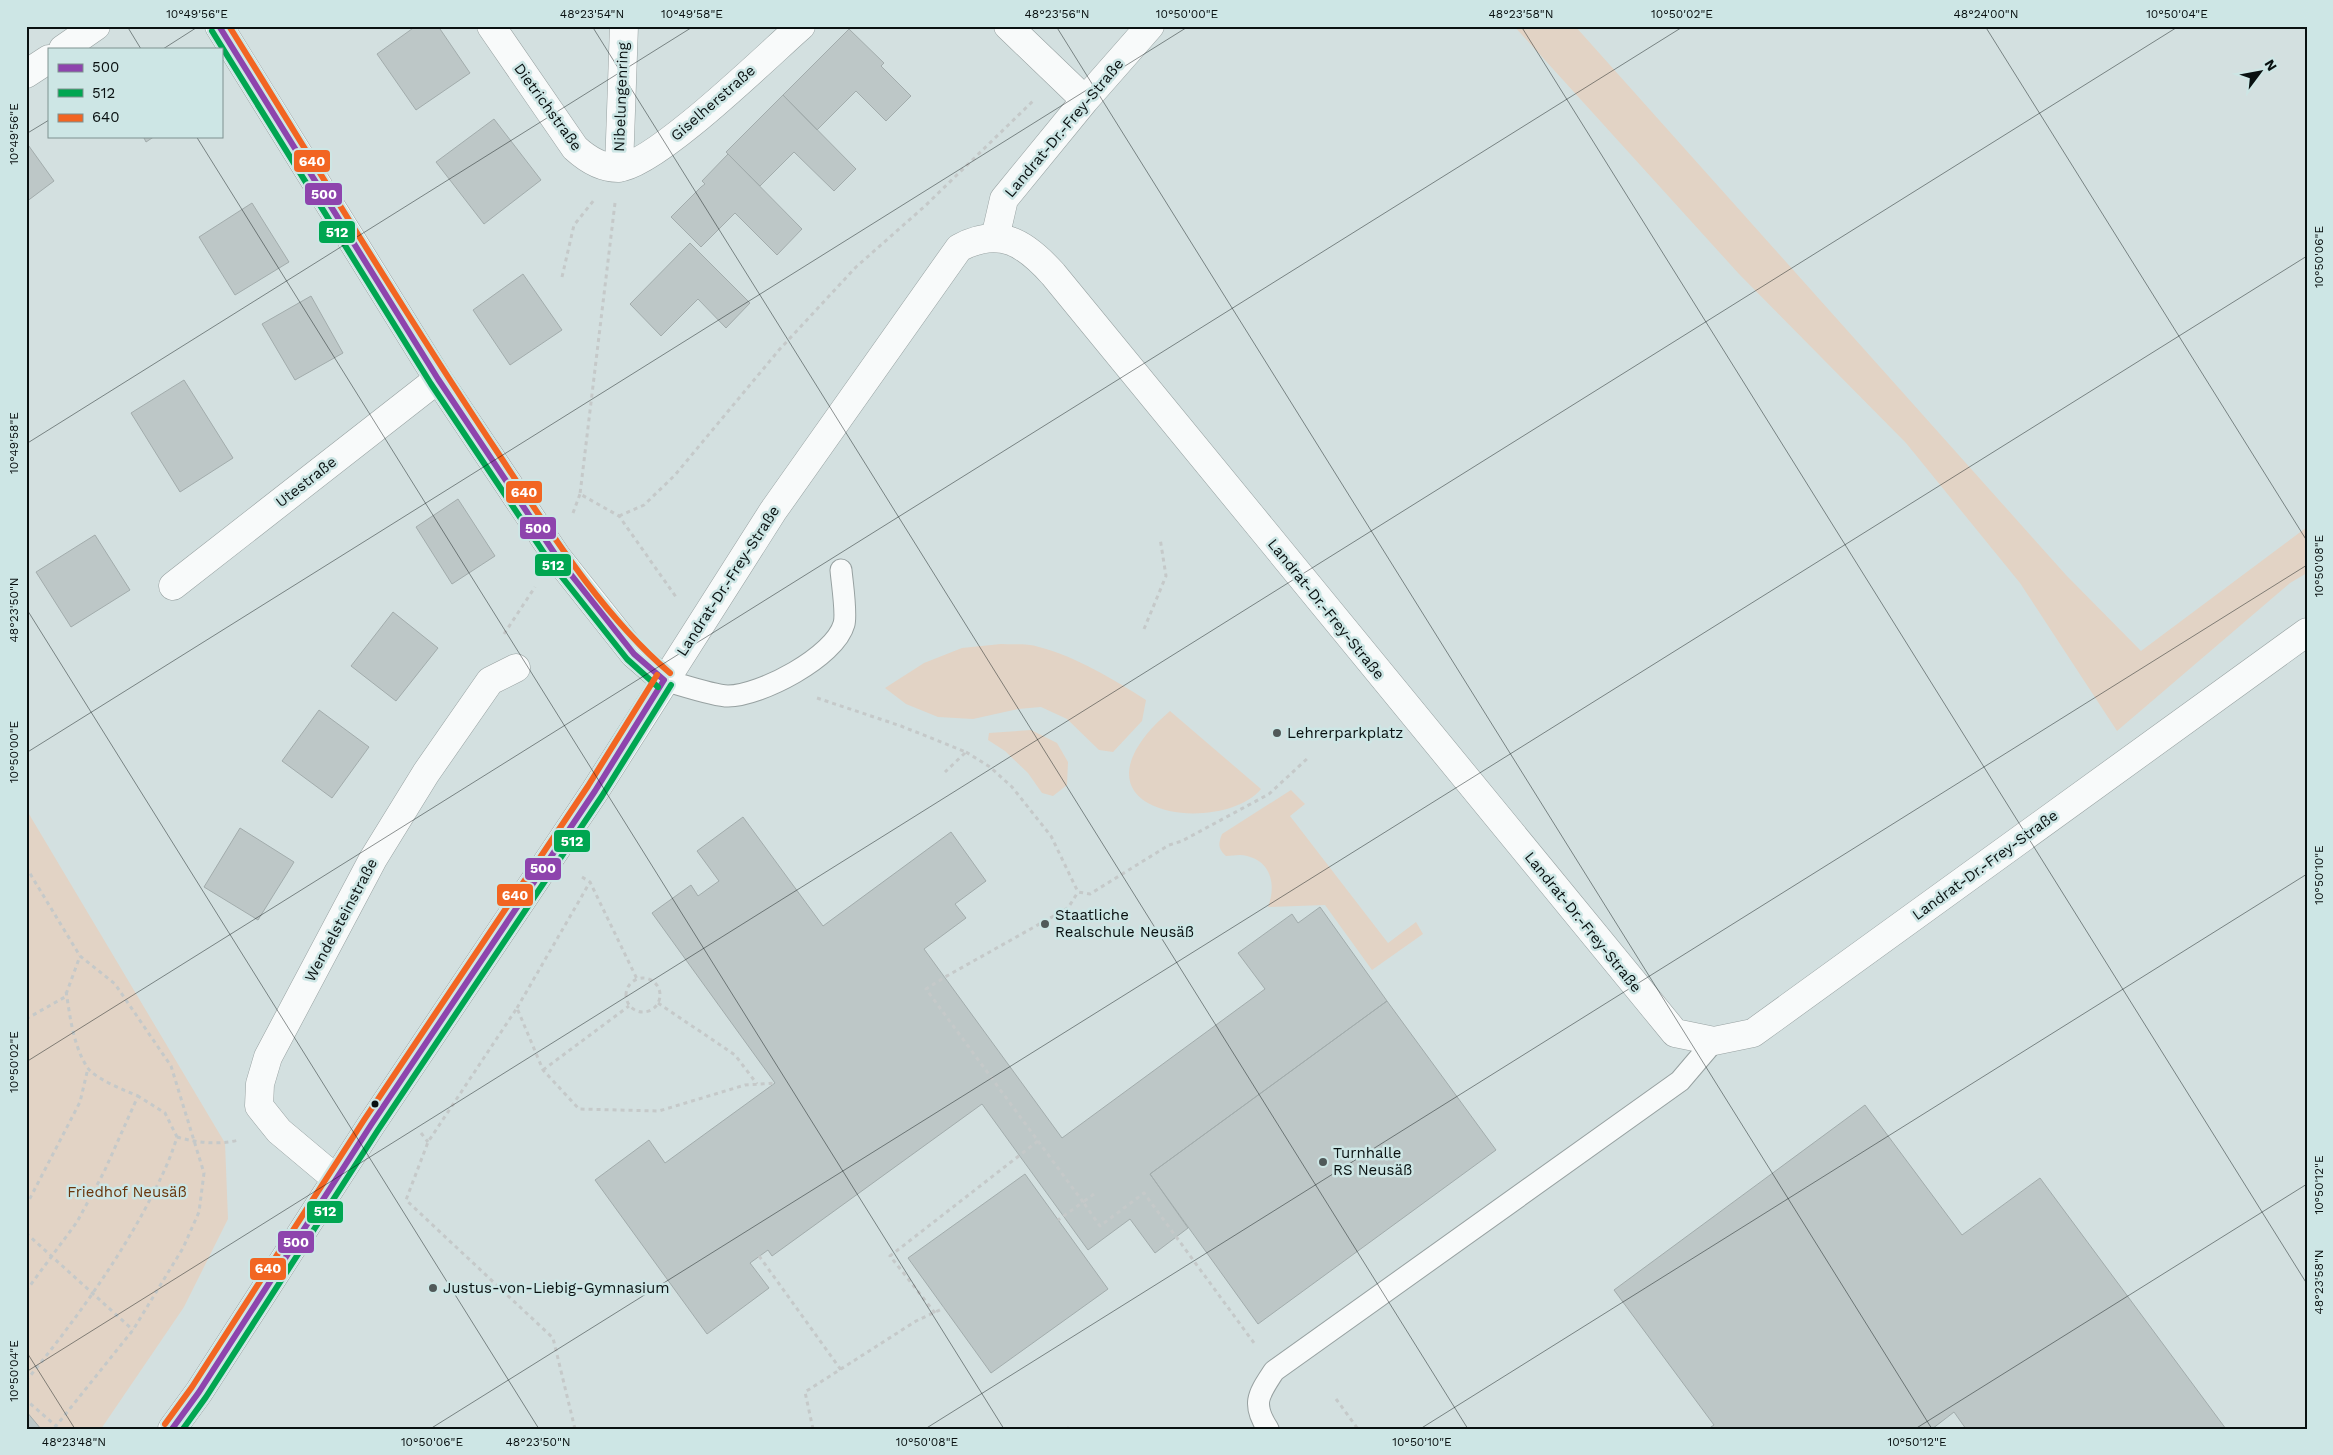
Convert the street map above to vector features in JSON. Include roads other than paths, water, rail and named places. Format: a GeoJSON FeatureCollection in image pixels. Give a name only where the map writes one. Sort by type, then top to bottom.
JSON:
{"type":"FeatureCollection","features":[{"type":"Feature","properties":{"kind":"street"},"geometry":{"type":"LineString","coordinates":[[64,48],[96,26]]}},
{"type":"Feature","properties":{"kind":"street"},"geometry":{"type":"LineString","coordinates":[[219,26],[438,379],[557,557],[634,654],[664,680]]}},
{"type":"Feature","properties":{"kind":"street","name":"Dietrichstraße"},"geometry":{"type":"LineString","coordinates":[[491,26],[575,148],[589,161],[619,168]]}},
{"type":"Feature","properties":{"kind":"street","name":"Nibelungenring"},"geometry":{"type":"LineString","coordinates":[[619,168],[624,26]]}},
{"type":"Feature","properties":{"kind":"street","name":"Giselherstraße"},"geometry":{"type":"LineString","coordinates":[[619,168],[634,164],[650,155],[692,123],[800,26]]}},
{"type":"Feature","properties":{"kind":"street"},"geometry":{"type":"LineString","coordinates":[[1008,26],[1085,100]]}},
{"type":"Feature","properties":{"kind":"street","name":"Landrat-Dr.-Frey-Straße"},"geometry":{"type":"LineString","coordinates":[[995,238],[1004,199],[1085,100],[1150,26]]}},
{"type":"Feature","properties":{"kind":"street"},"geometry":{"type":"LineString","coordinates":[[26,74],[48,60]]}},
{"type":"Feature","properties":{"kind":"street","name":"Landrat-Dr.-Frey-Straße"},"geometry":{"type":"LineString","coordinates":[[182,1425],[199,1392],[336,1178],[552,854],[773,511],[959,248],[973,241],[995,238],[1008,239],[1034,253],[1071,295],[1334,619],[1675,1033],[1714,1041],[1753,1033],[2307,632]]}},
{"type":"Feature","properties":{"kind":"street","name":"Utestraße"},"geometry":{"type":"LineString","coordinates":[[174,586],[438,379]]}},
{"type":"Feature","properties":{"kind":"street","name":"Wendelsteinstraße"},"geometry":{"type":"LineString","coordinates":[[336,1178],[279,1131],[259,1106],[260,1084],[268,1057],[373,859],[426,774],[490,681],[516,668]]}},
{"type":"Feature","properties":{"kind":"lane"},"geometry":{"type":"LineString","coordinates":[[664,680],[727,696],[764,688],[805,666],[828,649],[844,624],[841,570]]}},
{"type":"Feature","properties":{"kind":"lane"},"geometry":{"type":"LineString","coordinates":[[1268,1429],[1258,1402],[1258,1396],[1274,1371],[1680,1082],[1714,1041]]}},
{"type":"Feature","properties":{"kind":"place","name":"Lehrerparkplatz"},"geometry":{"type":"Point","coordinates":[1277,733]}},
{"type":"Feature","properties":{"kind":"place","name":"Staatliche Realschule Neusäß"},"geometry":{"type":"Point","coordinates":[1045,924]}},
{"type":"Feature","properties":{"kind":"place","name":"Turnhalle RS Neusäß"},"geometry":{"type":"Point","coordinates":[1323,1162]}},
{"type":"Feature","properties":{"kind":"place","name":"Justus-von-Liebig-Gymnasium"},"geometry":{"type":"Point","coordinates":[433,1288]}},
{"type":"Feature","properties":{"kind":"park label","name":"Friedhof Neusäß"},"geometry":{"type":"Point","coordinates":[127,1192]}}]}
